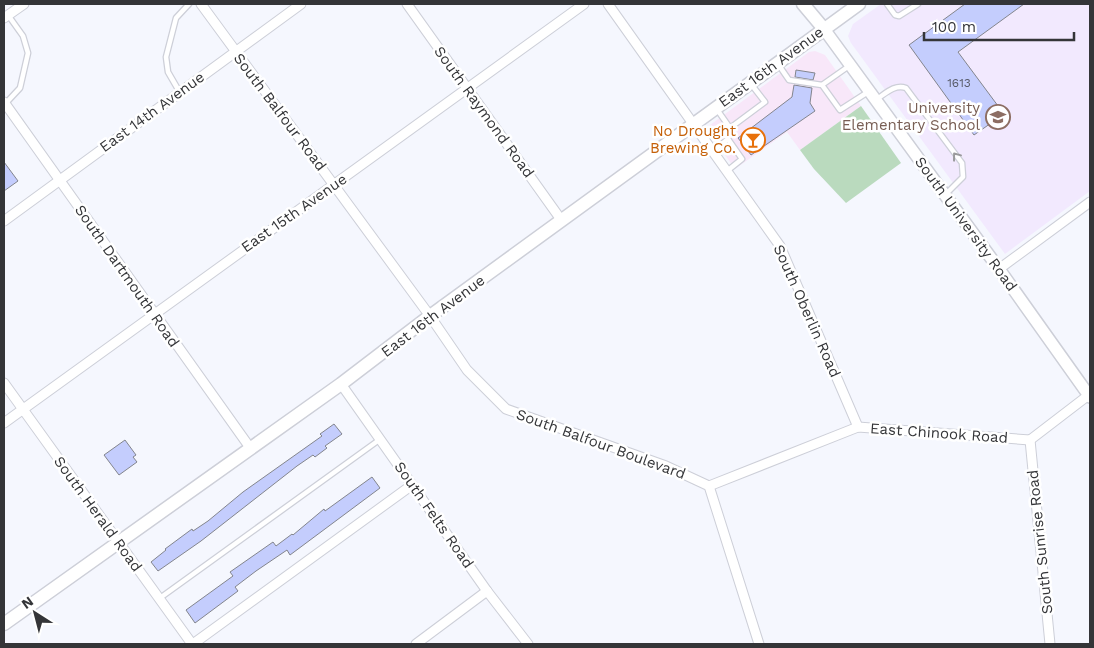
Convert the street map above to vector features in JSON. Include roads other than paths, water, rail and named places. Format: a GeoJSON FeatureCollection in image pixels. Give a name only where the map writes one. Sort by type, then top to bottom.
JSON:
{"type":"FeatureCollection","features":[{"type":"Feature","properties":{"kind":"main road","name":"South University Road"},"geometry":{"type":"LineString","coordinates":[[803,4],[824,29]]}},
{"type":"Feature","properties":{"kind":"main road","name":"East 16th Avenue"},"geometry":{"type":"LineString","coordinates":[[4,624],[341,384],[430,316],[859,4]]}},
{"type":"Feature","properties":{"kind":"street"},"geometry":{"type":"LineString","coordinates":[[6,16],[24,4]]}},
{"type":"Feature","properties":{"kind":"street","name":"South Balfour Road"},"geometry":{"type":"LineString","coordinates":[[201,4],[430,316]]}},
{"type":"Feature","properties":{"kind":"street","name":"East 14th Avenue"},"geometry":{"type":"LineString","coordinates":[[4,221],[179,91],[301,4]]}},
{"type":"Feature","properties":{"kind":"street","name":"South Raymond Road"},"geometry":{"type":"LineString","coordinates":[[407,4],[562,221]]}},
{"type":"Feature","properties":{"kind":"street","name":"East 15th Avenue"},"geometry":{"type":"LineString","coordinates":[[4,422],[584,4]]}},
{"type":"Feature","properties":{"kind":"street","name":"South Oberlin Road"},"geometry":{"type":"LineString","coordinates":[[608,4],[780,246],[858,427]]}},
{"type":"Feature","properties":{"kind":"street","name":"South University Road"},"geometry":{"type":"LineString","coordinates":[[824,29],[1090,395]]}},
{"type":"Feature","properties":{"kind":"street","name":"South Dartmouth Road"},"geometry":{"type":"LineString","coordinates":[[4,103],[251,449]]}},
{"type":"Feature","properties":{"kind":"street"},"geometry":{"type":"LineString","coordinates":[[999,269],[1090,202]]}},
{"type":"Feature","properties":{"kind":"street","name":"South Balfour Boulevard"},"geometry":{"type":"LineString","coordinates":[[430,316],[467,370],[506,409],[666,466],[709,486]]}},
{"type":"Feature","properties":{"kind":"street","name":"South Herald Road"},"geometry":{"type":"LineString","coordinates":[[4,383],[192,644]]}},
{"type":"Feature","properties":{"kind":"street","name":"South Felts Road"},"geometry":{"type":"LineString","coordinates":[[341,384],[487,591],[528,644]]}},
{"type":"Feature","properties":{"kind":"street"},"geometry":{"type":"LineString","coordinates":[[1030,440],[1090,395]]}},
{"type":"Feature","properties":{"kind":"street","name":"East Chinook Road"},"geometry":{"type":"LineString","coordinates":[[709,486],[858,427],[1030,440]]}},
{"type":"Feature","properties":{"kind":"street","name":"South Sunrise Road"},"geometry":{"type":"LineString","coordinates":[[1030,440],[1050,644]]}},
{"type":"Feature","properties":{"kind":"street"},"geometry":{"type":"LineString","coordinates":[[192,644],[412,485]]}},
{"type":"Feature","properties":{"kind":"street"},"geometry":{"type":"LineString","coordinates":[[709,486],[759,644]]}},
{"type":"Feature","properties":{"kind":"street"},"geometry":{"type":"LineString","coordinates":[[416,644],[487,591]]}},
{"type":"Feature","properties":{"kind":"lane"},"geometry":{"type":"LineString","coordinates":[[179,91],[165,65],[176,18],[189,4]]}},
{"type":"Feature","properties":{"kind":"lane"},"geometry":{"type":"LineString","coordinates":[[887,4],[895,15],[899,16],[918,4]]}},
{"type":"Feature","properties":{"kind":"lane"},"geometry":{"type":"LineString","coordinates":[[4,103],[20,88],[28,53],[23,36],[6,16]]}},
{"type":"Feature","properties":{"kind":"lane"},"geometry":{"type":"LineString","coordinates":[[777,63],[789,80],[822,85],[850,65]]}},
{"type":"Feature","properties":{"kind":"lane"},"geometry":{"type":"LineString","coordinates":[[712,151],[728,139],[730,128],[765,102],[750,82]]}},
{"type":"Feature","properties":{"kind":"lane"},"geometry":{"type":"LineString","coordinates":[[822,85],[840,110],[872,95],[900,86],[906,88],[962,163],[963,177],[945,194]]}},
{"type":"Feature","properties":{"kind":"lane"},"geometry":{"type":"LineString","coordinates":[[716,107],[730,128]]}},
{"type":"Feature","properties":{"kind":"lane"},"geometry":{"type":"LineString","coordinates":[[726,170],[742,159],[728,139]]}},
{"type":"Feature","properties":{"kind":"lane"},"geometry":{"type":"LineString","coordinates":[[160,598],[380,439]]}},
{"type":"Feature","properties":{"kind":"place","name":"University Elementary School"},"geometry":{"type":"Point","coordinates":[998,117]}},
{"type":"Feature","properties":{"kind":"place","name":"No Drought Brewing Co."},"geometry":{"type":"Point","coordinates":[753,140]}}]}
